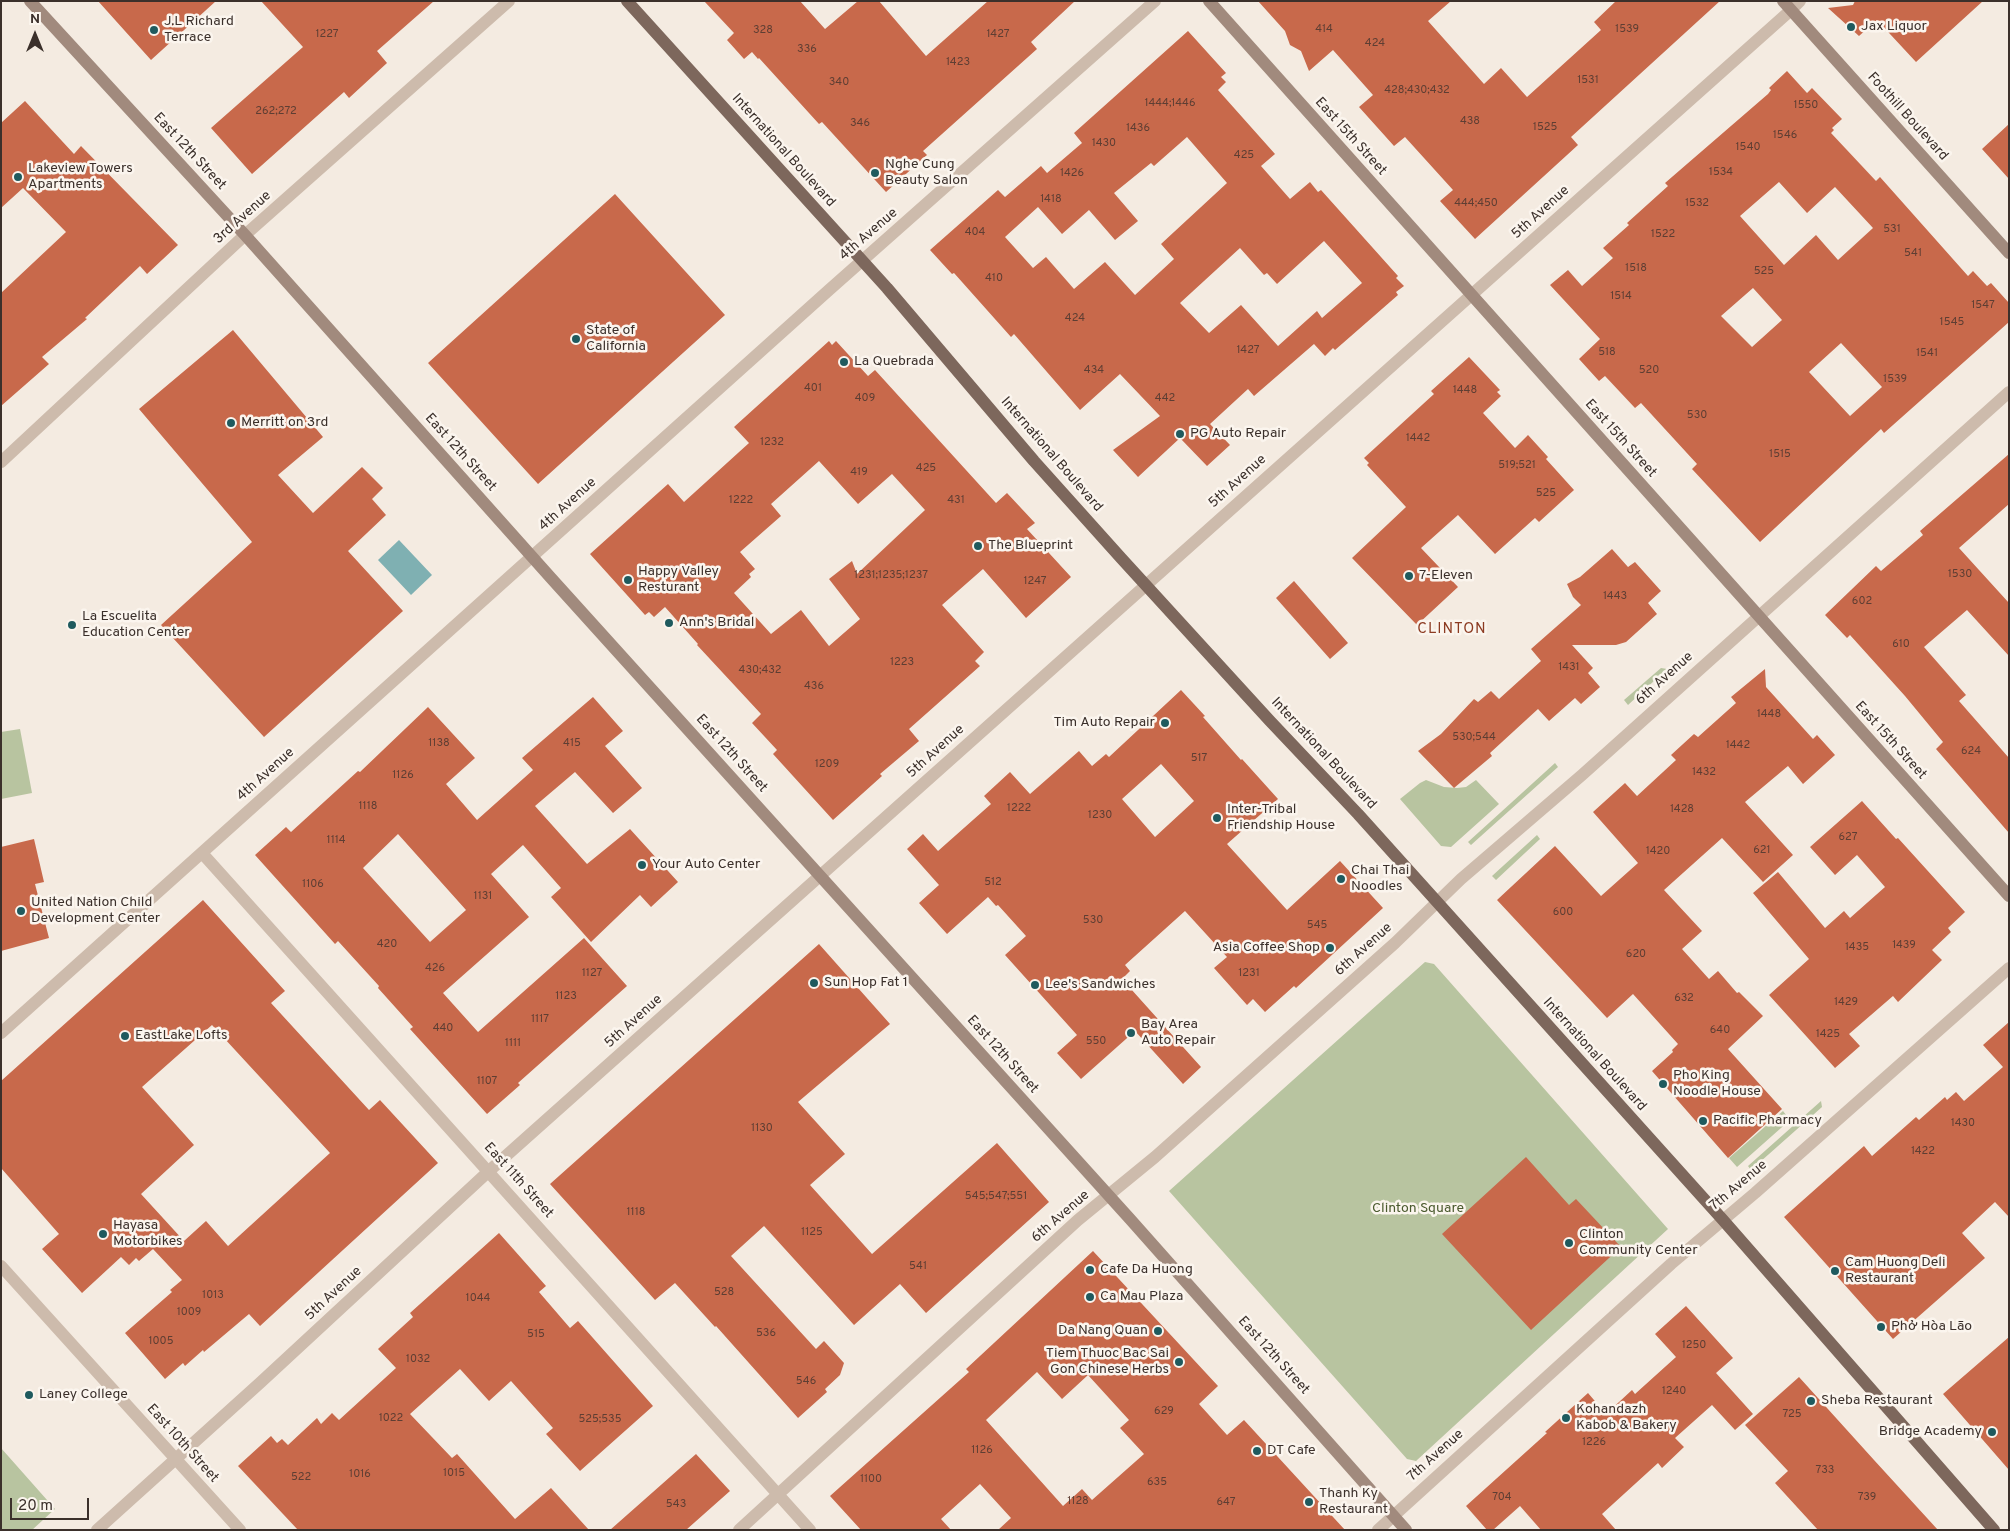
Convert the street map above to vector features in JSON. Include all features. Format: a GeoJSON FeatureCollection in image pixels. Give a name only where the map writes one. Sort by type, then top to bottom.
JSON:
{"type":"FeatureCollection","features":[{"type":"Feature","properties":{"kind":"main road","name":"East 12th Street"},"geometry":{"type":"LineString","coordinates":[[30,1],[245,235],[1337,1450],[1406,1530]]}},
{"type":"Feature","properties":{"kind":"main road","name":"International Boulevard"},"geometry":{"type":"LineString","coordinates":[[627,1],[862,261],[1034,461],[1270,721],[1358,814],[1723,1220],[1994,1530]]}},
{"type":"Feature","properties":{"kind":"main road","name":"East 15th Street"},"geometry":{"type":"LineString","coordinates":[[1209,1],[2009,896]]}},
{"type":"Feature","properties":{"kind":"main road","name":"Foothill Boulevard"},"geometry":{"type":"LineString","coordinates":[[1791,4],[2009,253]]}},
{"type":"Feature","properties":{"kind":"street","name":"3rd Avenue"},"geometry":{"type":"LineString","coordinates":[[1,462],[245,235],[509,1]]}},
{"type":"Feature","properties":{"kind":"street","name":"4th Avenue"},"geometry":{"type":"LineString","coordinates":[[1,1033],[862,261],[1156,1]]}},
{"type":"Feature","properties":{"kind":"street","name":"5th Avenue"},"geometry":{"type":"LineString","coordinates":[[97,1530],[489,1171],[1146,584],[1472,296],[1791,4]]}},
{"type":"Feature","properties":{"kind":"street","name":"6th Avenue"},"geometry":{"type":"LineString","coordinates":[[739,1530],[1078,1220],[1155,1157],[2009,392]]}},
{"type":"Feature","properties":{"kind":"street","name":"East 11th Street"},"geometry":{"type":"LineString","coordinates":[[202,852],[810,1530]]}},
{"type":"Feature","properties":{"kind":"street","name":"7th Avenue"},"geometry":{"type":"LineString","coordinates":[[1378,1530],[1656,1277],[1763,1186],[2009,968]]}},
{"type":"Feature","properties":{"kind":"street","name":"East 10th Street"},"geometry":{"type":"LineString","coordinates":[[1,1266],[240,1530]]}},
{"type":"Feature","properties":{"kind":"green space"},"geometry":{"type":"Polygon","coordinates":[[[1661,668],[1667,669],[1628,705],[1624,700],[1661,668]]]}},
{"type":"Feature","properties":{"kind":"green space"},"geometry":{"type":"Polygon","coordinates":[[[20,729],[32,793],[1,799],[1,732],[20,729]]]}},
{"type":"Feature","properties":{"kind":"green space"},"geometry":{"type":"Polygon","coordinates":[[[1555,763],[1558,767],[1471,845],[1468,842],[1555,763]]]}},
{"type":"Feature","properties":{"kind":"green space"},"geometry":{"type":"Polygon","coordinates":[[[1426,780],[1444,787],[1457,788],[1466,787],[1476,780],[1499,804],[1451,847],[1441,846],[1400,799],[1426,780]]]}},
{"type":"Feature","properties":{"kind":"green space"},"geometry":{"type":"Polygon","coordinates":[[[1537,835],[1540,839],[1496,880],[1492,876],[1537,835]]]}},
{"type":"Feature","properties":{"kind":"green space","name":"Clinton Square"},"geometry":{"type":"Polygon","coordinates":[[[1425,962],[1434,964],[1668,1229],[1416,1461],[1407,1459],[1169,1191],[1425,962]]]}},
{"type":"Feature","properties":{"kind":"green space"},"geometry":{"type":"Polygon","coordinates":[[[1821,1101],[1822,1107],[1751,1170],[1748,1166],[1821,1101]]]}},
{"type":"Feature","properties":{"kind":"green space"},"geometry":{"type":"Polygon","coordinates":[[[1783,1111],[1790,1120],[1737,1167],[1729,1158],[1783,1111]]]}},
{"type":"Feature","properties":{"kind":"green space"},"geometry":{"type":"Polygon","coordinates":[[[1,1448],[55,1509],[32,1530],[1,1530],[1,1448]]]}},
{"type":"Feature","properties":{"kind":"water"},"geometry":{"type":"Polygon","coordinates":[[[399,540],[432,575],[411,595],[378,560],[399,540]]]}},
{"type":"Feature","properties":{"kind":"building","name":"J.L Richard Terrace"},"geometry":{"type":"Polygon","coordinates":[[[98,1],[216,1],[151,60],[98,1]]]}},
{"type":"Feature","properties":{"kind":"building"},"geometry":{"type":"Polygon","coordinates":[[[261,1],[434,1],[377,51],[387,63],[349,98],[344,92],[252,174],[211,128],[303,47],[261,1]]]}},
{"type":"Feature","properties":{"kind":"building"},"geometry":{"type":"Polygon","coordinates":[[[704,1],[800,1],[825,29],[858,1],[879,1],[926,56],[988,1],[1075,1],[1031,42],[1037,49],[923,151],[927,155],[886,192],[822,122],[819,124],[759,58],[752,52],[744,59],[727,40],[734,33],[704,1]]]}},
{"type":"Feature","properties":{"kind":"building"},"geometry":{"type":"Polygon","coordinates":[[[1258,1],[1451,1],[1428,21],[1484,84],[1501,68],[1527,97],[1601,30],[1594,22],[1616,1],[1720,1],[1571,137],[1578,145],[1475,239],[1440,201],[1453,190],[1405,137],[1394,146],[1359,107],[1373,95],[1333,50],[1309,71],[1301,51],[1290,45],[1285,31],[1258,1]]]}},
{"type":"Feature","properties":{"kind":"building"},"geometry":{"type":"Polygon","coordinates":[[[1855,1],[1983,1],[1916,62],[1877,20],[1859,36],[1828,8],[1853,5],[1855,1]]]}},
{"type":"Feature","properties":{"kind":"building"},"geometry":{"type":"Polygon","coordinates":[[[1188,31],[1226,73],[1221,77],[1226,82],[1218,90],[1275,154],[1261,166],[1290,199],[1310,182],[1318,192],[1321,190],[1398,276],[1396,278],[1404,286],[1396,292],[1398,295],[1335,350],[1333,348],[1325,356],[1314,344],[1254,396],[1248,389],[1210,424],[1230,445],[1207,466],[1180,438],[1138,477],[1113,450],[1160,416],[1120,374],[1080,410],[1014,334],[1011,337],[954,273],[952,274],[930,250],[998,190],[1005,197],[1041,166],[1047,173],[1082,143],[1074,133],[1188,31]],[[1187,137],[1154,166],[1151,163],[1114,193],[1138,221],[1115,240],[1089,210],[1062,234],[1038,207],[1005,237],[1033,268],[1046,257],[1074,289],[1105,262],[1135,295],[1174,259],[1161,244],[1227,183],[1187,137]],[[1324,241],[1277,284],[1267,273],[1264,275],[1240,248],[1180,303],[1209,333],[1241,305],[1278,346],[1317,311],[1322,318],[1362,283],[1324,241]]]}},
{"type":"Feature","properties":{"kind":"building"},"geometry":{"type":"Polygon","coordinates":[[[1787,71],[1807,93],[1812,88],[1842,119],[1832,128],[1834,130],[1831,133],[1876,181],[1880,177],[1968,276],[1973,271],[1987,286],[1991,283],[2009,303],[2009,322],[1884,433],[1881,429],[1760,542],[1692,469],[1697,464],[1641,403],[1635,408],[1605,376],[1599,381],[1579,359],[1600,339],[1550,285],[1568,270],[1582,286],[1613,258],[1603,248],[1629,225],[1627,223],[1668,186],[1665,183],[1768,94],[1771,90],[1769,88],[1787,71]],[[1779,182],[1740,216],[1784,265],[1816,235],[1838,260],[1873,228],[1835,187],[1807,213],[1779,182]],[[1753,288],[1721,316],[1752,347],[1782,320],[1753,288]],[[1841,343],[1809,372],[1850,416],[1882,387],[1841,343]]]}},
{"type":"Feature","properties":{"kind":"building"},"geometry":{"type":"Polygon","coordinates":[[[25,101],[74,154],[81,146],[178,245],[147,274],[140,266],[85,318],[87,319],[42,357],[49,364],[1,406],[1,293],[66,232],[23,188],[1,208],[1,123],[25,101]]]}},
{"type":"Feature","properties":{"kind":"building"},"geometry":{"type":"Polygon","coordinates":[[[2009,124],[2009,179],[1982,149],[2009,124]]]}},
{"type":"Feature","properties":{"kind":"building","name":"State of California"},"geometry":{"type":"Polygon","coordinates":[[[615,194],[725,315],[538,484],[428,363],[615,194]]]}},
{"type":"Feature","properties":{"kind":"building"},"geometry":{"type":"Polygon","coordinates":[[[233,330],[323,437],[278,475],[313,513],[362,467],[383,488],[372,499],[386,515],[348,551],[403,611],[264,737],[161,625],[252,542],[139,409],[233,330]]]}},
{"type":"Feature","properties":{"kind":"building"},"geometry":{"type":"Polygon","coordinates":[[[829,341],[832,345],[836,341],[868,376],[875,370],[996,503],[1007,493],[1035,523],[1027,529],[1071,577],[1026,618],[983,569],[942,605],[984,652],[975,661],[980,666],[909,729],[919,741],[880,774],[882,776],[833,820],[773,754],[777,750],[752,723],[761,714],[697,645],[665,607],[654,617],[649,612],[645,615],[590,554],[668,484],[684,502],[749,443],[734,427],[829,341]],[[819,461],[771,504],[781,516],[740,552],[755,569],[749,574],[751,577],[734,593],[771,634],[801,610],[829,646],[860,619],[829,579],[852,561],[857,574],[925,510],[892,474],[858,504],[819,461]]]}},
{"type":"Feature","properties":{"kind":"building"},"geometry":{"type":"Polygon","coordinates":[[[1469,357],[1500,390],[1497,392],[1501,396],[1483,413],[1515,448],[1528,435],[1548,457],[1546,459],[1574,490],[1539,522],[1535,518],[1495,554],[1458,515],[1421,548],[1458,587],[1417,625],[1352,558],[1406,507],[1367,465],[1369,463],[1364,458],[1434,394],[1431,391],[1469,357]]]}},
{"type":"Feature","properties":{"kind":"building"},"geometry":{"type":"Polygon","coordinates":[[[2009,454],[2009,504],[1959,548],[2009,603],[2009,656],[1967,610],[1924,647],[1966,695],[1959,701],[2009,758],[2009,833],[1936,749],[1943,742],[1905,696],[1850,635],[1847,638],[1825,615],[1876,566],[1881,571],[1923,535],[1920,531],[2009,454]]]}},
{"type":"Feature","properties":{"kind":"building"},"geometry":{"type":"Polygon","coordinates":[[[1612,549],[1628,567],[1635,562],[1661,591],[1648,603],[1657,614],[1626,642],[1616,645],[1572,645],[1593,668],[1588,673],[1600,687],[1581,704],[1575,698],[1549,721],[1538,709],[1490,753],[1492,756],[1454,788],[1418,751],[1441,734],[1474,699],[1478,702],[1491,691],[1499,699],[1541,661],[1531,649],[1581,605],[1573,597],[1567,584],[1580,577],[1612,549]]]}},
{"type":"Feature","properties":{"kind":"building"},"geometry":{"type":"Polygon","coordinates":[[[1294,581],[1348,643],[1330,659],[1276,598],[1294,581]]]}},
{"type":"Feature","properties":{"kind":"building"},"geometry":{"type":"Polygon","coordinates":[[[1765,669],[1766,687],[1813,739],[1817,735],[1835,755],[1803,784],[1788,766],[1745,802],[1793,855],[1763,882],[1722,838],[1664,890],[1702,931],[1682,949],[1709,979],[1718,971],[1737,993],[1739,992],[1763,1016],[1728,1049],[1782,1109],[1728,1158],[1652,1071],[1673,1052],[1672,1050],[1678,1044],[1633,994],[1607,1018],[1497,900],[1555,846],[1601,896],[1638,863],[1593,812],[1625,783],[1637,796],[1676,760],[1671,755],[1694,734],[1698,737],[1736,703],[1731,697],[1765,669]]]}},
{"type":"Feature","properties":{"kind":"building"},"geometry":{"type":"Polygon","coordinates":[[[1181,690],[1241,760],[1278,799],[1227,844],[1287,910],[1340,861],[1383,908],[1296,988],[1294,986],[1265,1012],[1253,999],[1247,1005],[1214,968],[1227,957],[1185,911],[1125,965],[1130,971],[1122,979],[1201,1067],[1183,1084],[1135,1031],[1081,1079],[1057,1053],[1077,1035],[1005,955],[1026,936],[998,905],[996,906],[988,897],[947,934],[919,903],[939,885],[907,849],[923,834],[938,851],[991,804],[984,796],[1010,772],[1030,794],[1079,751],[1092,766],[1106,754],[1109,757],[1181,690]],[[1161,764],[1122,799],[1155,837],[1194,801],[1161,764]]]}},
{"type":"Feature","properties":{"kind":"building"},"geometry":{"type":"Polygon","coordinates":[[[593,697],[623,731],[605,746],[642,788],[613,813],[575,772],[535,806],[587,864],[630,829],[678,882],[651,907],[640,895],[591,942],[551,897],[561,888],[523,845],[491,874],[529,917],[443,993],[478,1032],[584,938],[627,986],[518,1083],[520,1085],[487,1114],[410,1029],[413,1027],[378,988],[379,986],[338,941],[335,944],[255,855],[286,827],[291,832],[358,771],[360,772],[428,707],[475,758],[446,784],[477,820],[533,770],[522,758],[593,697]],[[398,834],[363,868],[430,942],[466,910],[398,834]]]}},
{"type":"Feature","properties":{"kind":"building"},"geometry":{"type":"Polygon","coordinates":[[[1862,801],[1965,912],[1948,928],[1951,932],[1932,950],[1942,960],[1898,1002],[1893,996],[1849,1034],[1860,1046],[1835,1068],[1769,995],[1809,959],[1753,893],[1778,872],[1825,928],[1844,911],[1850,918],[1885,887],[1857,855],[1835,875],[1810,847],[1862,801]]]}},
{"type":"Feature","properties":{"kind":"building","name":"United Nation Child Development Center"},"geometry":{"type":"Polygon","coordinates":[[[34,839],[44,882],[35,884],[49,938],[1,951],[1,847],[34,839]]]}},
{"type":"Feature","properties":{"kind":"building"},"geometry":{"type":"Polygon","coordinates":[[[203,900],[285,991],[271,1003],[369,1110],[380,1100],[438,1163],[260,1326],[249,1314],[204,1352],[203,1350],[185,1366],[183,1363],[165,1379],[125,1333],[172,1292],[170,1290],[182,1280],[153,1249],[139,1261],[136,1258],[129,1265],[121,1257],[82,1293],[42,1249],[59,1234],[1,1168],[1,1081],[203,900]],[[212,1025],[142,1087],[194,1145],[141,1194],[184,1241],[206,1221],[228,1246],[330,1153],[212,1025]]]}},
{"type":"Feature","properties":{"kind":"building"},"geometry":{"type":"Polygon","coordinates":[[[819,944],[890,1024],[798,1102],[845,1154],[810,1185],[872,1254],[997,1143],[1049,1202],[926,1313],[900,1284],[854,1325],[764,1226],[731,1256],[816,1349],[824,1341],[844,1363],[840,1375],[825,1389],[827,1392],[798,1418],[675,1283],[655,1300],[550,1184],[819,944]]]}},
{"type":"Feature","properties":{"kind":"building"},"geometry":{"type":"Polygon","coordinates":[[[2009,1022],[2009,1217],[1995,1202],[1962,1233],[1985,1258],[1893,1339],[1784,1217],[1864,1146],[1872,1156],[1916,1117],[1919,1120],[1945,1097],[1947,1100],[1956,1092],[1964,1101],[2003,1067],[1983,1045],[2009,1022]]]}},
{"type":"Feature","properties":{"kind":"building","name":"Clinton Community Center"},"geometry":{"type":"Polygon","coordinates":[[[1526,1157],[1569,1205],[1576,1199],[1621,1247],[1531,1330],[1442,1234],[1526,1157]]]}},
{"type":"Feature","properties":{"kind":"building"},"geometry":{"type":"Polygon","coordinates":[[[499,1233],[546,1286],[539,1292],[570,1328],[578,1321],[653,1406],[580,1471],[546,1434],[553,1428],[511,1381],[489,1401],[460,1369],[410,1414],[452,1458],[457,1454],[515,1519],[551,1488],[589,1530],[298,1530],[238,1466],[271,1436],[277,1443],[282,1439],[288,1445],[317,1418],[321,1424],[332,1413],[339,1420],[396,1368],[378,1349],[413,1317],[410,1313],[499,1233]]]}},
{"type":"Feature","properties":{"kind":"building"},"geometry":{"type":"Polygon","coordinates":[[[1093,1251],[1218,1386],[1199,1404],[1227,1435],[1244,1420],[1345,1530],[998,1530],[1011,1518],[980,1484],[941,1519],[951,1530],[861,1530],[830,1496],[969,1372],[966,1369],[1093,1251]],[[1037,1372],[986,1420],[1063,1506],[1082,1489],[1092,1500],[1144,1454],[1120,1428],[1129,1420],[1088,1375],[1062,1399],[1037,1372]]]}},
{"type":"Feature","properties":{"kind":"building"},"geometry":{"type":"Polygon","coordinates":[[[1686,1306],[1733,1358],[1716,1373],[1753,1414],[1735,1430],[1712,1405],[1675,1438],[1684,1447],[1662,1468],[1658,1463],[1602,1514],[1616,1530],[1541,1530],[1520,1506],[1493,1530],[1487,1530],[1466,1506],[1588,1393],[1606,1414],[1632,1390],[1635,1394],[1676,1357],[1655,1334],[1686,1306]]]}},
{"type":"Feature","properties":{"kind":"building","name":"Bridge Academy"},"geometry":{"type":"Polygon","coordinates":[[[2009,1337],[2009,1470],[1943,1394],[2009,1337]]]}},
{"type":"Feature","properties":{"kind":"building"},"geometry":{"type":"Polygon","coordinates":[[[1799,1377],[1938,1530],[1818,1530],[1775,1483],[1788,1471],[1745,1425],[1799,1377]]]}},
{"type":"Feature","properties":{"kind":"building"},"geometry":{"type":"Polygon","coordinates":[[[696,1454],[730,1491],[686,1530],[610,1530],[696,1454]]]}},
{"type":"Feature","properties":{"kind":"place","name":"Jax Liquor"},"geometry":{"type":"Point","coordinates":[1851,27]}},
{"type":"Feature","properties":{"kind":"place","name":"J.L Richard Terrace"},"geometry":{"type":"Point","coordinates":[154,30]}},
{"type":"Feature","properties":{"kind":"place","name":"Nghe Cung Beauty Salon"},"geometry":{"type":"Point","coordinates":[875,173]}},
{"type":"Feature","properties":{"kind":"place","name":"Lakeview Towers Apartments"},"geometry":{"type":"Point","coordinates":[18,177]}},
{"type":"Feature","properties":{"kind":"place","name":"State of California"},"geometry":{"type":"Point","coordinates":[576,339]}},
{"type":"Feature","properties":{"kind":"place","name":"La Quebrada"},"geometry":{"type":"Point","coordinates":[844,362]}},
{"type":"Feature","properties":{"kind":"place","name":"Merritt on 3rd"},"geometry":{"type":"Point","coordinates":[231,423]}},
{"type":"Feature","properties":{"kind":"place","name":"PG Auto Repair"},"geometry":{"type":"Point","coordinates":[1180,434]}},
{"type":"Feature","properties":{"kind":"place","name":"The Blueprint"},"geometry":{"type":"Point","coordinates":[978,546]}},
{"type":"Feature","properties":{"kind":"place","name":"7-Eleven"},"geometry":{"type":"Point","coordinates":[1409,576]}},
{"type":"Feature","properties":{"kind":"place","name":"Happy Valley Resturant"},"geometry":{"type":"Point","coordinates":[628,580]}},
{"type":"Feature","properties":{"kind":"place","name":"Ann's Bridal"},"geometry":{"type":"Point","coordinates":[669,623]}},
{"type":"Feature","properties":{"kind":"place","name":"La Escuelita Education Center"},"geometry":{"type":"Point","coordinates":[72,625]}},
{"type":"Feature","properties":{"kind":"place","name":"Tim Auto Repair"},"geometry":{"type":"Point","coordinates":[1165,723]}},
{"type":"Feature","properties":{"kind":"place","name":"Inter-Tribal Friendship House"},"geometry":{"type":"Point","coordinates":[1217,818]}},
{"type":"Feature","properties":{"kind":"place","name":"Your Auto Center"},"geometry":{"type":"Point","coordinates":[642,865]}},
{"type":"Feature","properties":{"kind":"place","name":"Chai Thai Noodles"},"geometry":{"type":"Point","coordinates":[1341,879]}},
{"type":"Feature","properties":{"kind":"place","name":"United Nation Child Development Center"},"geometry":{"type":"Point","coordinates":[21,911]}},
{"type":"Feature","properties":{"kind":"place","name":"Asia Coffee Shop"},"geometry":{"type":"Point","coordinates":[1330,948]}},
{"type":"Feature","properties":{"kind":"place","name":"Sun Hop Fat 1"},"geometry":{"type":"Point","coordinates":[814,983]}},
{"type":"Feature","properties":{"kind":"place","name":"Lee's Sandwiches"},"geometry":{"type":"Point","coordinates":[1035,985]}},
{"type":"Feature","properties":{"kind":"place","name":"Bay Area Auto Repair"},"geometry":{"type":"Point","coordinates":[1131,1033]}},
{"type":"Feature","properties":{"kind":"place","name":"EastLake Lofts"},"geometry":{"type":"Point","coordinates":[125,1036]}},
{"type":"Feature","properties":{"kind":"place","name":"Pho King Noodle House"},"geometry":{"type":"Point","coordinates":[1663,1084]}},
{"type":"Feature","properties":{"kind":"place","name":"Pacific Pharmacy"},"geometry":{"type":"Point","coordinates":[1703,1121]}},
{"type":"Feature","properties":{"kind":"place","name":"Hayasa Motorbikes"},"geometry":{"type":"Point","coordinates":[103,1234]}},
{"type":"Feature","properties":{"kind":"place","name":"Clinton Community Center"},"geometry":{"type":"Point","coordinates":[1569,1243]}},
{"type":"Feature","properties":{"kind":"place","name":"Cafe Da Huong"},"geometry":{"type":"Point","coordinates":[1090,1270]}},
{"type":"Feature","properties":{"kind":"place","name":"Cam Huong Deli Restaurant"},"geometry":{"type":"Point","coordinates":[1835,1271]}},
{"type":"Feature","properties":{"kind":"place","name":"Ca Mau Plaza"},"geometry":{"type":"Point","coordinates":[1090,1297]}},
{"type":"Feature","properties":{"kind":"place","name":"Phở Hòa Lāo"},"geometry":{"type":"Point","coordinates":[1881,1327]}},
{"type":"Feature","properties":{"kind":"place","name":"Da Nang Quan"},"geometry":{"type":"Point","coordinates":[1158,1331]}},
{"type":"Feature","properties":{"kind":"place","name":"Tiem Thuoc Bac Sai Gon Chinese Herbs"},"geometry":{"type":"Point","coordinates":[1179,1362]}},
{"type":"Feature","properties":{"kind":"place","name":"Laney College"},"geometry":{"type":"Point","coordinates":[29,1395]}},
{"type":"Feature","properties":{"kind":"place","name":"Sheba Restaurant"},"geometry":{"type":"Point","coordinates":[1811,1401]}},
{"type":"Feature","properties":{"kind":"place","name":"Kohandazh Kabob & Bakery"},"geometry":{"type":"Point","coordinates":[1566,1418]}},
{"type":"Feature","properties":{"kind":"place","name":"Bridge Academy"},"geometry":{"type":"Point","coordinates":[1992,1432]}},
{"type":"Feature","properties":{"kind":"place","name":"DT Cafe"},"geometry":{"type":"Point","coordinates":[1257,1451]}},
{"type":"Feature","properties":{"kind":"place","name":"Thanh Ky Restaurant"},"geometry":{"type":"Point","coordinates":[1309,1502]}},
{"type":"Feature","properties":{"kind":"district","name":"CLINTON"},"geometry":{"type":"Point","coordinates":[1452,630]}}]}
